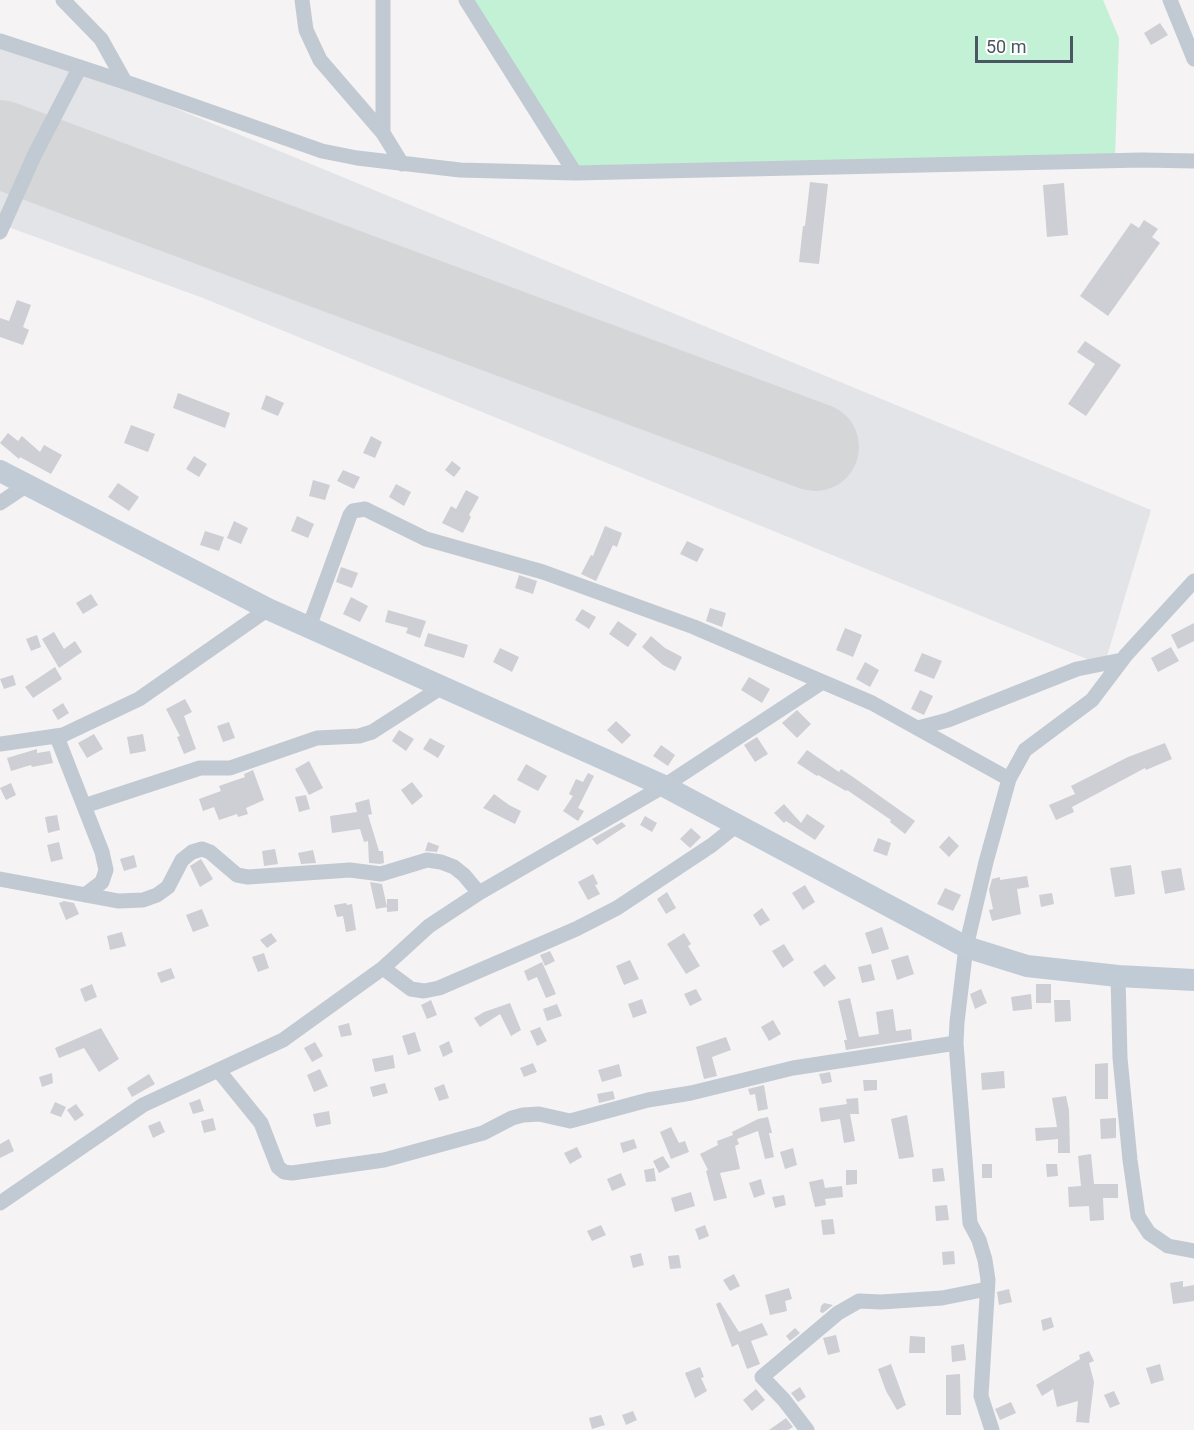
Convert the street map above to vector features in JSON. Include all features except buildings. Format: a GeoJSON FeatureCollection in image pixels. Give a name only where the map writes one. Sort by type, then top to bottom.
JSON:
{"type":"FeatureCollection","features":[{"type":"Feature","properties":{"kind":"street"},"geometry":{"type":"LineString","coordinates":[[63,0],[101,39],[125,82]]}},
{"type":"Feature","properties":{"kind":"street"},"geometry":{"type":"LineString","coordinates":[[302,0],[306,30],[320,60],[383,133],[402,164]]}},
{"type":"Feature","properties":{"kind":"street"},"geometry":{"type":"LineString","coordinates":[[383,0],[383,133]]}},
{"type":"Feature","properties":{"kind":"street"},"geometry":{"type":"LineString","coordinates":[[466,0],[575,173]]}},
{"type":"Feature","properties":{"kind":"street"},"geometry":{"type":"LineString","coordinates":[[1170,0],[1194,59]]}},
{"type":"Feature","properties":{"kind":"street"},"geometry":{"type":"LineString","coordinates":[[0,41],[322,151],[402,164],[508,173],[575,173],[1118,160],[1194,161]]}},
{"type":"Feature","properties":{"kind":"street"},"geometry":{"type":"LineString","coordinates":[[0,232],[34,156],[80,67]]}},
{"type":"Feature","properties":{"kind":"street"},"geometry":{"type":"LineString","coordinates":[[0,471],[268,609],[664,786],[966,947],[1027,966],[1118,976],[1194,980]]}},
{"type":"Feature","properties":{"kind":"street"},"geometry":{"type":"LineString","coordinates":[[0,503],[27,485]]}},
{"type":"Feature","properties":{"kind":"street"},"geometry":{"type":"LineString","coordinates":[[309,627],[350,515],[353,511],[365,509],[426,540],[543,572],[694,627],[872,704],[1009,779]]}},
{"type":"Feature","properties":{"kind":"street"},"geometry":{"type":"LineString","coordinates":[[992,1430],[981,1396],[987,1289],[985,1260],[970,1223],[956,1043],[966,947],[986,862],[1009,779],[1026,750],[1092,700],[1122,660],[1194,581]]}},
{"type":"Feature","properties":{"kind":"street"},"geometry":{"type":"LineString","coordinates":[[0,744],[57,737],[150,692],[268,609]]}},
{"type":"Feature","properties":{"kind":"street"},"geometry":{"type":"LineString","coordinates":[[918,728],[958,716],[1077,669],[1122,660]]}},
{"type":"Feature","properties":{"kind":"street"},"geometry":{"type":"LineString","coordinates":[[0,1203],[143,1105],[283,1040],[383,968],[429,926],[479,892],[664,786],[821,682]]}},
{"type":"Feature","properties":{"kind":"street"},"geometry":{"type":"LineString","coordinates":[[84,806],[200,768],[230,768],[317,738],[332,736],[348,738],[372,732],[442,687]]}},
{"type":"Feature","properties":{"kind":"street"},"geometry":{"type":"LineString","coordinates":[[57,737],[102,852],[106,870],[102,882],[85,895]]}},
{"type":"Feature","properties":{"kind":"street"},"geometry":{"type":"LineString","coordinates":[[383,968],[411,989],[424,991],[439,988],[576,929],[617,908],[703,851],[737,825]]}},
{"type":"Feature","properties":{"kind":"street"},"geometry":{"type":"LineString","coordinates":[[0,879],[119,901],[143,900],[157,895],[168,887],[182,860],[192,852],[202,849],[210,852],[237,875],[248,877],[350,870],[381,874],[427,860],[441,862],[454,867],[479,892]]}},
{"type":"Feature","properties":{"kind":"street"},"geometry":{"type":"LineString","coordinates":[[1118,976],[1120,1058],[1138,1216],[1149,1233],[1168,1246],[1194,1251]]}},
{"type":"Feature","properties":{"kind":"street"},"geometry":{"type":"LineString","coordinates":[[218,1070],[261,1123],[279,1167],[284,1172],[292,1173],[384,1160],[483,1133],[523,1115],[538,1114],[570,1121],[648,1100],[691,1093],[793,1068],[956,1043]]}},
{"type":"Feature","properties":{"kind":"street"},"geometry":{"type":"LineString","coordinates":[[807,1430],[762,1377],[838,1313],[859,1301],[931,1299],[987,1289]]}},
{"type":"Feature","properties":{"kind":"shaded area"},"geometry":{"type":"Polygon","coordinates":[[[0,36],[1151,510],[1104,666],[203,298],[0,224],[0,36]]]}},
{"type":"Feature","properties":{"kind":"green space"},"geometry":{"type":"Polygon","coordinates":[[[468,0],[1103,0],[1119,38],[1115,157],[578,173],[468,0]]]}},
{"type":"Feature","properties":{"kind":"runway"},"geometry":{"type":"LineString","coordinates":[[0,144],[815,447]]}}]}
